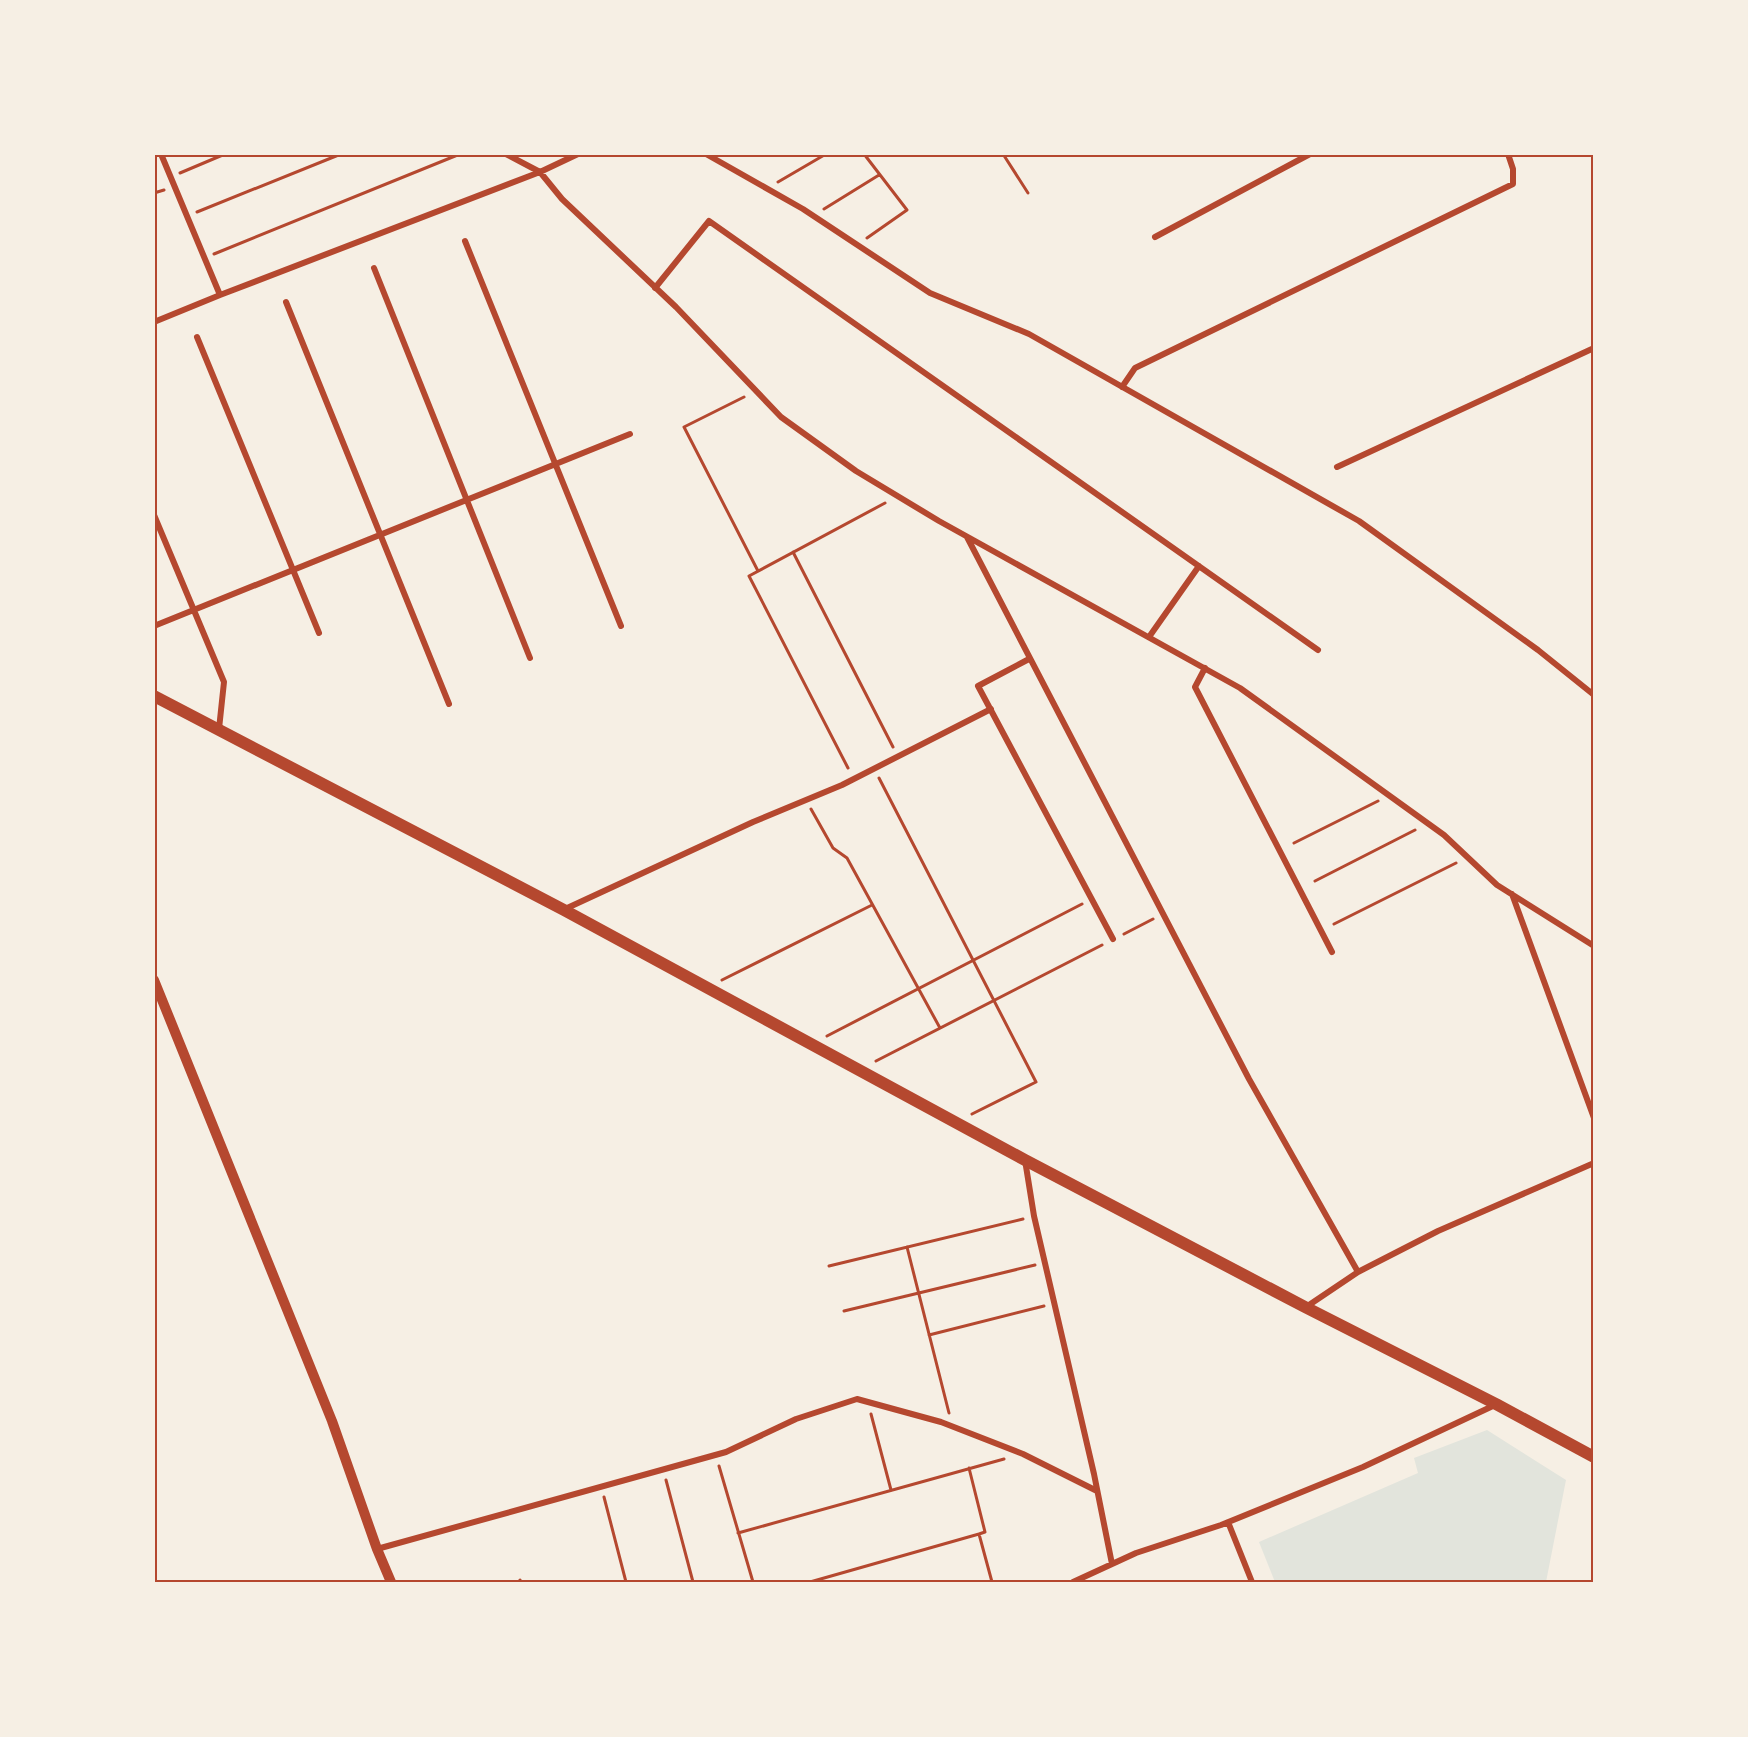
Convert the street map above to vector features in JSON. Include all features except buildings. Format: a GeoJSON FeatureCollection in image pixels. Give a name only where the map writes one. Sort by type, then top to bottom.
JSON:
{"type":"FeatureCollection","features":[{"type":"Feature","properties":{"kind":"main road"},"geometry":{"type":"LineString","coordinates":[[154,696],[564,910],[1025,1160],[1496,1404],[1593,1457]]}},
{"type":"Feature","properties":{"kind":"street"},"geometry":{"type":"LineString","coordinates":[[160,154],[220,295]]}},
{"type":"Feature","properties":{"kind":"street"},"geometry":{"type":"LineString","coordinates":[[506,154],[540,172],[562,199],[655,288],[781,417],[856,471],[967,537],[1240,688],[1444,835],[1497,885],[1593,946]]}},
{"type":"Feature","properties":{"kind":"street"},"geometry":{"type":"LineString","coordinates":[[154,322],[540,172],[578,154]]}},
{"type":"Feature","properties":{"kind":"street"},"geometry":{"type":"LineString","coordinates":[[706,154],[813,216],[930,293],[1029,334],[1359,521],[1538,650],[1593,695]]}},
{"type":"Feature","properties":{"kind":"street"},"geometry":{"type":"LineString","coordinates":[[1155,237],[1310,154]]}},
{"type":"Feature","properties":{"kind":"street"},"geometry":{"type":"LineString","coordinates":[[1122,387],[1135,368],[1513,184],[1513,169],[1508,154]]}},
{"type":"Feature","properties":{"kind":"street"},"geometry":{"type":"LineString","coordinates":[[655,288],[709,221],[1318,650]]}},
{"type":"Feature","properties":{"kind":"street"},"geometry":{"type":"LineString","coordinates":[[465,241],[621,626]]}},
{"type":"Feature","properties":{"kind":"street"},"geometry":{"type":"LineString","coordinates":[[374,268],[530,657]]}},
{"type":"Feature","properties":{"kind":"street"},"geometry":{"type":"LineString","coordinates":[[286,302],[449,704]]}},
{"type":"Feature","properties":{"kind":"street"},"geometry":{"type":"LineString","coordinates":[[197,338],[319,633]]}},
{"type":"Feature","properties":{"kind":"street"},"geometry":{"type":"LineString","coordinates":[[1337,467],[1593,348]]}},
{"type":"Feature","properties":{"kind":"street"},"geometry":{"type":"LineString","coordinates":[[154,626],[630,434]]}},
{"type":"Feature","properties":{"kind":"street"},"geometry":{"type":"LineString","coordinates":[[154,515],[224,682],[219,729]]}},
{"type":"Feature","properties":{"kind":"street"},"geometry":{"type":"LineString","coordinates":[[967,537],[1249,1079],[1358,1272]]}},
{"type":"Feature","properties":{"kind":"street"},"geometry":{"type":"LineString","coordinates":[[1149,636],[1199,566]]}},
{"type":"Feature","properties":{"kind":"street"},"geometry":{"type":"LineString","coordinates":[[1029,659],[978,686],[1113,939]]}},
{"type":"Feature","properties":{"kind":"street"},"geometry":{"type":"LineString","coordinates":[[1204,668],[1195,687],[1332,952]]}},
{"type":"Feature","properties":{"kind":"street"},"geometry":{"type":"LineString","coordinates":[[564,910],[753,822],[853,779],[991,709]]}},
{"type":"Feature","properties":{"kind":"street"},"geometry":{"type":"LineString","coordinates":[[1512,894],[1593,1118]]}},
{"type":"Feature","properties":{"kind":"street"},"geometry":{"type":"LineString","coordinates":[[154,980],[332,1421],[391,1582]]}},
{"type":"Feature","properties":{"kind":"street"},"geometry":{"type":"LineString","coordinates":[[1025,1160],[1034,1216],[1098,1491],[1112,1564]]}},
{"type":"Feature","properties":{"kind":"street"},"geometry":{"type":"LineString","coordinates":[[1305,1307],[1358,1272],[1438,1231],[1593,1163]]}},
{"type":"Feature","properties":{"kind":"street"},"geometry":{"type":"LineString","coordinates":[[377,1549],[726,1452],[796,1419],[857,1399],[952,1426],[1023,1454],[1098,1491]]}},
{"type":"Feature","properties":{"kind":"street"},"geometry":{"type":"LineString","coordinates":[[1073,1582],[1136,1553],[1228,1522],[1363,1467],[1496,1404]]}},
{"type":"Feature","properties":{"kind":"street"},"geometry":{"type":"LineString","coordinates":[[1228,1522],[1252,1582]]}},
{"type":"Feature","properties":{"kind":"path"},"geometry":{"type":"LineString","coordinates":[[170,177],[225,154]]}},
{"type":"Feature","properties":{"kind":"path"},"geometry":{"type":"LineString","coordinates":[[186,216],[341,154]]}},
{"type":"Feature","properties":{"kind":"path"},"geometry":{"type":"LineString","coordinates":[[204,258],[460,154]]}},
{"type":"Feature","properties":{"kind":"path"},"geometry":{"type":"LineString","coordinates":[[766,189],[826,154]]}},
{"type":"Feature","properties":{"kind":"path"},"geometry":{"type":"LineString","coordinates":[[857,245],[907,210],[864,154]]}},
{"type":"Feature","properties":{"kind":"path"},"geometry":{"type":"LineString","coordinates":[[1003,154],[1028,193]]}},
{"type":"Feature","properties":{"kind":"path"},"geometry":{"type":"LineString","coordinates":[[813,216],[879,175]]}},
{"type":"Feature","properties":{"kind":"path"},"geometry":{"type":"LineString","coordinates":[[755,391],[684,427],[758,571]]}},
{"type":"Feature","properties":{"kind":"path"},"geometry":{"type":"LineString","coordinates":[[853,779],[748,576],[898,496]]}},
{"type":"Feature","properties":{"kind":"path"},"geometry":{"type":"LineString","coordinates":[[793,552],[898,756]]}},
{"type":"Feature","properties":{"kind":"path"},"geometry":{"type":"LineString","coordinates":[[874,768],[1036,1082],[956,1123]]}},
{"type":"Feature","properties":{"kind":"path"},"geometry":{"type":"LineString","coordinates":[[1294,843],[1388,795]]}},
{"type":"Feature","properties":{"kind":"path"},"geometry":{"type":"LineString","coordinates":[[806,800],[832,848],[847,858],[940,1028]]}},
{"type":"Feature","properties":{"kind":"path"},"geometry":{"type":"LineString","coordinates":[[1316,881],[1428,824]]}},
{"type":"Feature","properties":{"kind":"path"},"geometry":{"type":"LineString","coordinates":[[1334,924],[1467,857]]}},
{"type":"Feature","properties":{"kind":"path"},"geometry":{"type":"LineString","coordinates":[[812,1044],[1091,899]]}},
{"type":"Feature","properties":{"kind":"path"},"geometry":{"type":"LineString","coordinates":[[707,987],[873,905]]}},
{"type":"Feature","properties":{"kind":"path"},"geometry":{"type":"LineString","coordinates":[[858,1071],[1164,914]]}},
{"type":"Feature","properties":{"kind":"path"},"geometry":{"type":"LineString","coordinates":[[829,1266],[1034,1216]]}},
{"type":"Feature","properties":{"kind":"path"},"geometry":{"type":"LineString","coordinates":[[906,1247],[952,1426]]}},
{"type":"Feature","properties":{"kind":"path"},"geometry":{"type":"LineString","coordinates":[[844,1311],[1044,1262]]}},
{"type":"Feature","properties":{"kind":"path"},"geometry":{"type":"LineString","coordinates":[[929,1335],[1054,1304]]}},
{"type":"Feature","properties":{"kind":"path"},"geometry":{"type":"LineString","coordinates":[[868,1402],[891,1490]]}},
{"type":"Feature","properties":{"kind":"path"},"geometry":{"type":"LineString","coordinates":[[738,1533],[1023,1454]]}},
{"type":"Feature","properties":{"kind":"path"},"geometry":{"type":"LineString","coordinates":[[715,1455],[753,1582]]}},
{"type":"Feature","properties":{"kind":"path"},"geometry":{"type":"LineString","coordinates":[[810,1582],[985,1532],[969,1468]]}},
{"type":"Feature","properties":{"kind":"path"},"geometry":{"type":"LineString","coordinates":[[663,1470],[693,1582]]}},
{"type":"Feature","properties":{"kind":"path"},"geometry":{"type":"LineString","coordinates":[[601,1487],[626,1582]]}},
{"type":"Feature","properties":{"kind":"path"},"geometry":{"type":"LineString","coordinates":[[979,1534],[992,1582]]}},
{"type":"Feature","properties":{"kind":"shaded area"},"geometry":{"type":"Polygon","coordinates":[[[1487,1430],[1566,1480],[1546,1582],[1275,1582],[1259,1542],[1418,1473],[1414,1458],[1487,1430]]]}}]}
